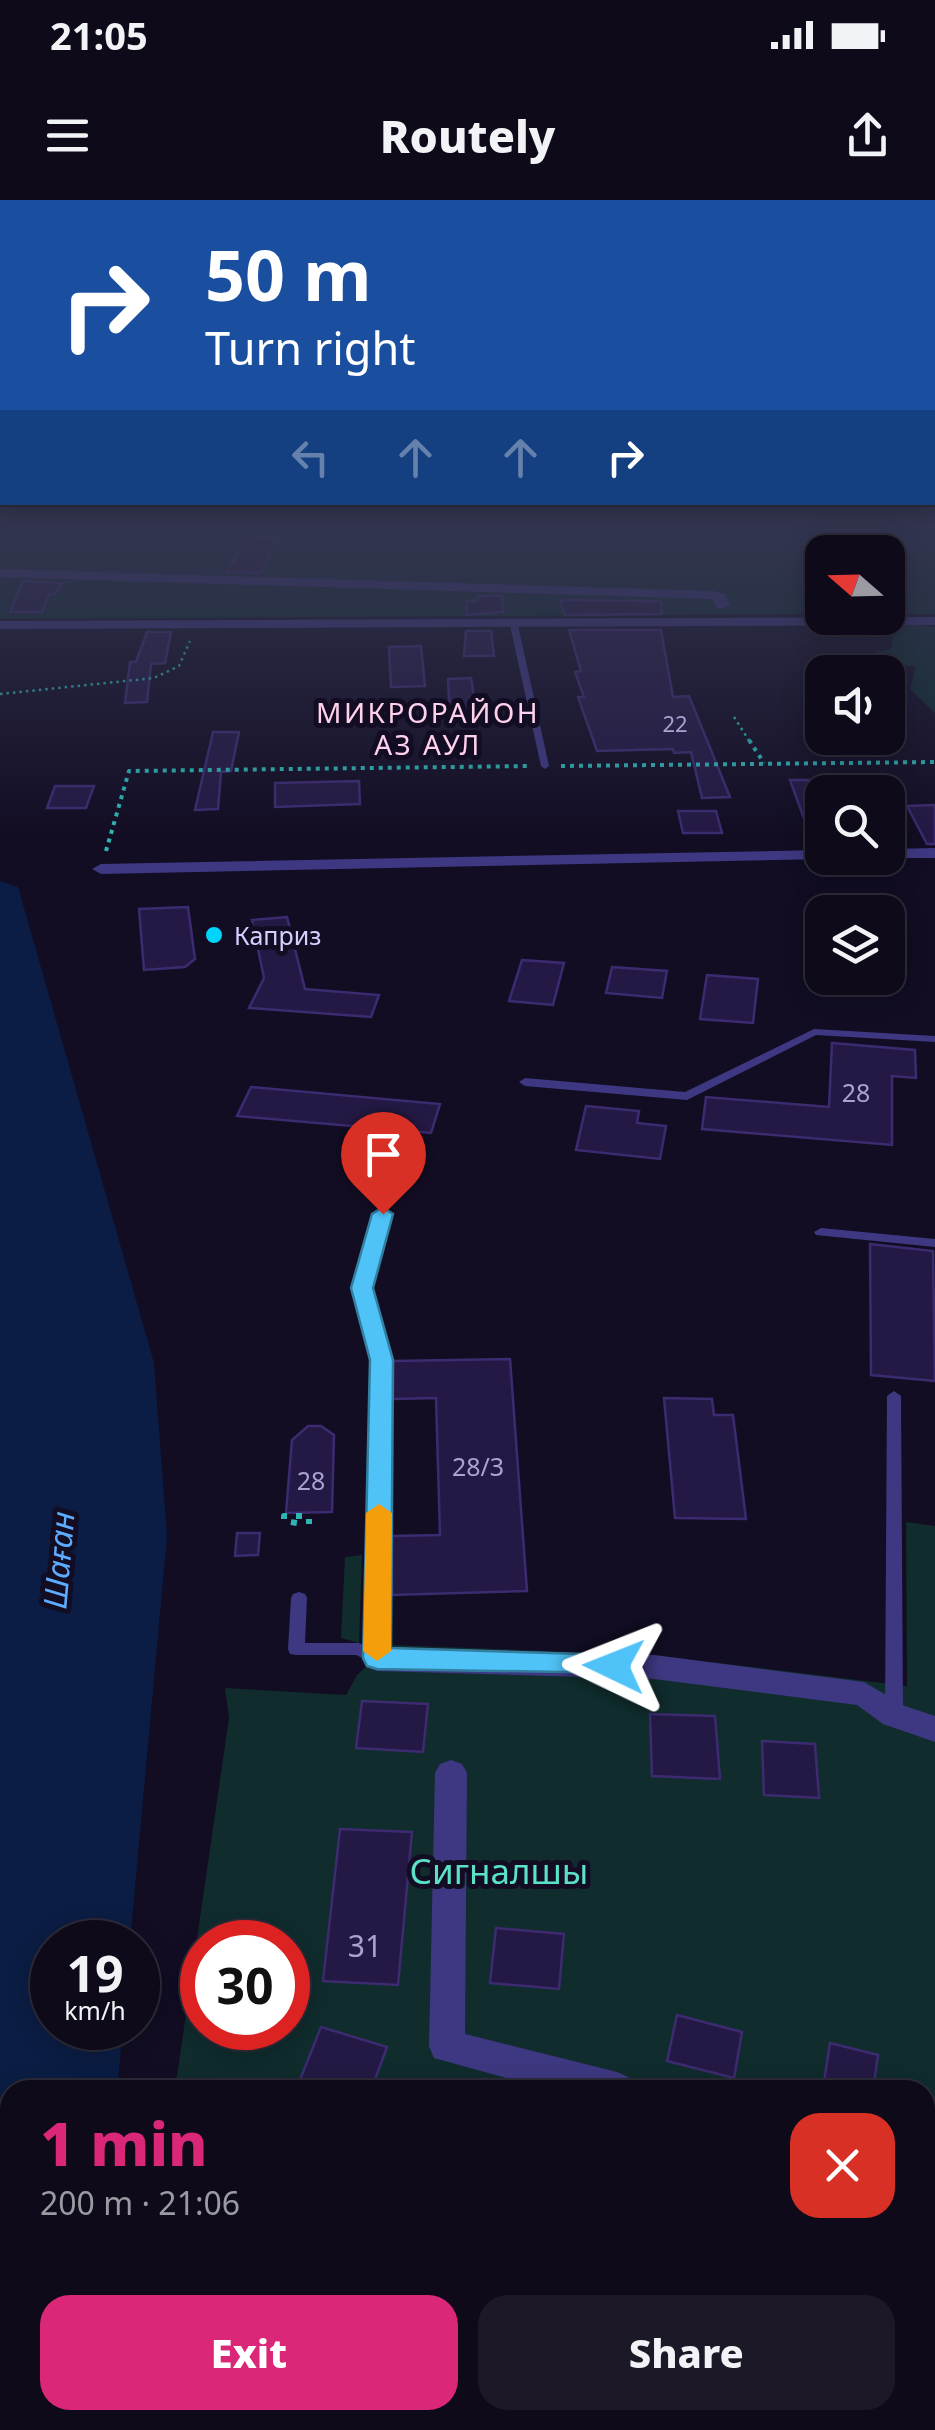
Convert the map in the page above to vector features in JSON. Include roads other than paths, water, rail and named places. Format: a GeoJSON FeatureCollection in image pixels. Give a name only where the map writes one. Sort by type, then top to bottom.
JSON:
{"type":"FeatureCollection","features":[{"type":"Feature","properties":{"kind":"street"},"geometry":{"type":"LineString","coordinates":[[905,854],[935,853]]}},
{"type":"Feature","properties":{"kind":"street"},"geometry":{"type":"LineString","coordinates":[[101,869],[805,855]]}},
{"type":"Feature","properties":{"kind":"street"},"geometry":{"type":"LineString","coordinates":[[377,1658],[654,1667],[864,1694],[894,1715],[935,1729]]}},
{"type":"Feature","properties":{"kind":"street"},"geometry":{"type":"LineString","coordinates":[[452,1773],[448,2046],[579,2080]]}},
{"type":"Feature","properties":{"kind":"lane"},"geometry":{"type":"LineString","coordinates":[[514,627],[545,766]]}},
{"type":"Feature","properties":{"kind":"lane"},"geometry":{"type":"LineString","coordinates":[[525,1082],[686,1096],[814,1032],[935,1039]]}},
{"type":"Feature","properties":{"kind":"lane"},"geometry":{"type":"LineString","coordinates":[[298,1598],[296,1649],[358,1649],[377,1658],[381,1360],[362,1288],[383,1214]]}},
{"type":"Feature","properties":{"kind":"lane"},"geometry":{"type":"LineString","coordinates":[[821,1232],[935,1243]]}},
{"type":"Feature","properties":{"kind":"lane"},"geometry":{"type":"LineString","coordinates":[[894,1396],[894,1715]]}},
{"type":"Feature","properties":{"kind":"water","name":"Шаған"},"geometry":{"type":"Polygon","coordinates":[[[0,881],[18,887],[154,1363],[167,1536],[132,1920],[30,1920],[30,2050],[121,2050],[118,2080],[0,2080],[0,881]]]}},
{"type":"Feature","properties":{"kind":"place","name":"Каприз"},"geometry":{"type":"Point","coordinates":[214,935]}},
{"type":"Feature","properties":{"kind":"district","name":"МИКРОРАЙОН АЗ АУЛ"},"geometry":{"type":"Point","coordinates":[428,728]}},
{"type":"Feature","properties":{"kind":"park label","name":"Сигналшы"},"geometry":{"type":"Point","coordinates":[499,1870]}}]}
